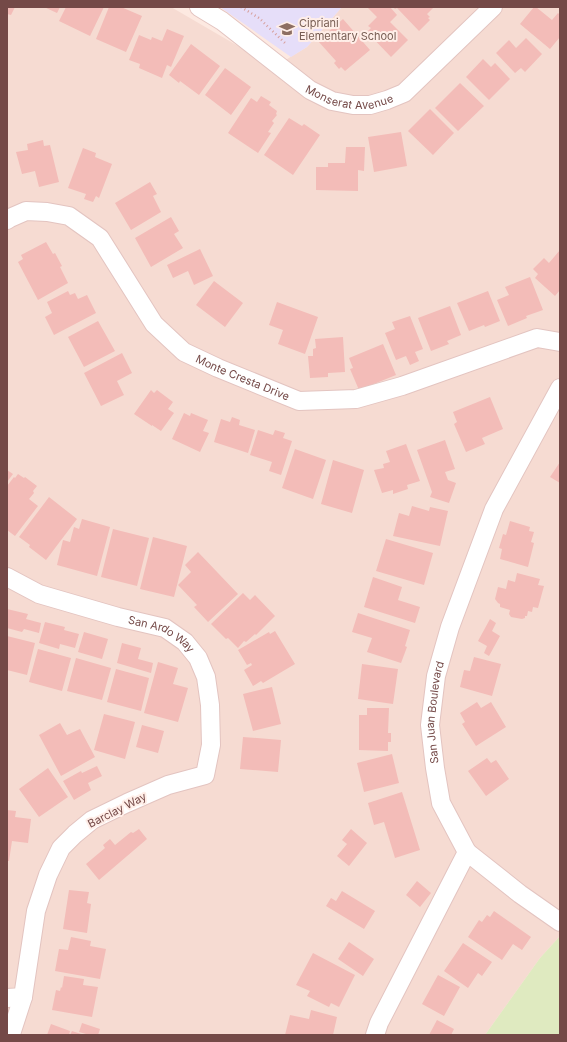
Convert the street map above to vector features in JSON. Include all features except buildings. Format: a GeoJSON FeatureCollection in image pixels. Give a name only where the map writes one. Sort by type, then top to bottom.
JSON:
{"type":"FeatureCollection","features":[{"type":"Feature","properties":{"kind":"street","name":"Monserat Avenue"},"geometry":{"type":"LineString","coordinates":[[199,7],[222,21],[310,90],[332,101],[353,105],[370,105],[404,93],[493,7]]}},
{"type":"Feature","properties":{"kind":"street","name":"Monte Cresta Drive"},"geometry":{"type":"LineString","coordinates":[[7,220],[26,212],[47,212],[69,216],[100,238],[154,324],[184,352],[218,368],[299,401],[356,399],[402,386],[537,338],[560,342]]}},
{"type":"Feature","properties":{"kind":"street","name":"San Juan Boulevard"},"geometry":{"type":"LineString","coordinates":[[467,852],[441,803],[430,725],[436,676],[450,627],[494,509],[560,388]]}},
{"type":"Feature","properties":{"kind":"street","name":"San Ardo Way"},"geometry":{"type":"LineString","coordinates":[[7,577],[40,594],[118,617],[165,628],[186,642],[198,658],[206,677],[210,705],[211,745],[205,775]]}},
{"type":"Feature","properties":{"kind":"street","name":"Barclay Way"},"geometry":{"type":"LineString","coordinates":[[8,1035],[12,1032],[15,998],[36,911],[48,875],[61,848],[92,820],[168,785],[205,775]]}},
{"type":"Feature","properties":{"kind":"street"},"geometry":{"type":"LineString","coordinates":[[375,1035],[379,1023],[467,852],[520,894],[560,922]]}},
{"type":"Feature","properties":{"kind":"path"},"geometry":{"type":"LineString","coordinates":[[241,7],[259,18],[287,45]]}},
{"type":"Feature","properties":{"kind":"shaded area"},"geometry":{"type":"Polygon","coordinates":[[[7,7],[171,7],[274,67],[307,47],[342,7],[560,7],[560,936],[540,958],[485,1035],[7,1035],[7,7]]]}},
{"type":"Feature","properties":{"kind":"shaded area","name":"Cipriani Elementary School"},"geometry":{"type":"Polygon","coordinates":[[[220,7],[342,7],[307,47],[291,57],[220,7]]]}},
{"type":"Feature","properties":{"kind":"green space"},"geometry":{"type":"Polygon","coordinates":[[[560,936],[560,1035],[485,1035],[540,958],[560,936]]]}},
{"type":"Feature","properties":{"kind":"place","name":"Cipriani Elementary School"},"geometry":{"type":"Point","coordinates":[287,29]}}]}
